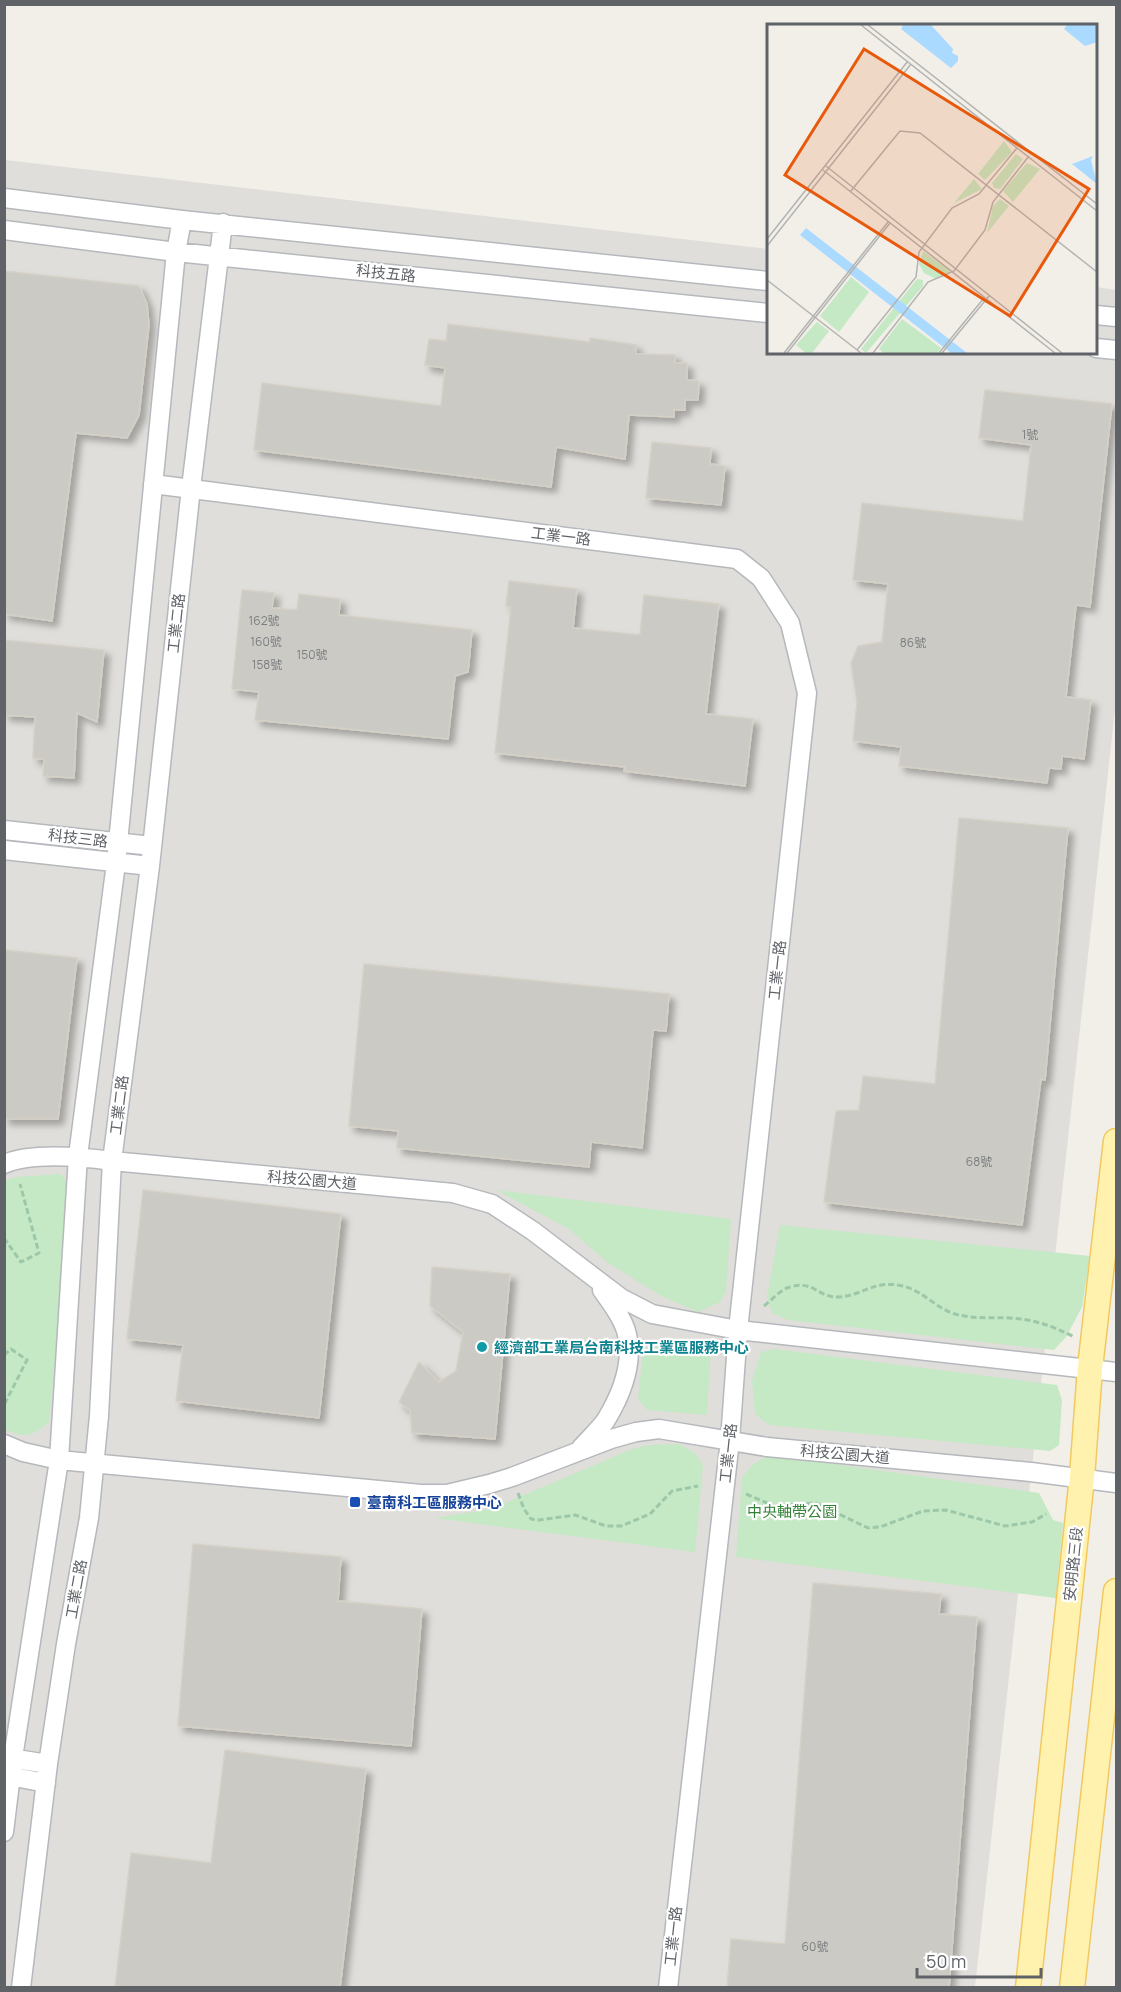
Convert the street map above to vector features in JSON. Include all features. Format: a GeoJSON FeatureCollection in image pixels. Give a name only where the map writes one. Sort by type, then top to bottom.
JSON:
{"type":"FeatureCollection","features":[{"type":"Feature","properties":{"kind":"main road","name":"安明路三段"},"geometry":{"type":"LineString","coordinates":[[1028,1988],[1082,1477],[1090,1368],[1116,1141]]}},
{"type":"Feature","properties":{"kind":"main road"},"geometry":{"type":"LineString","coordinates":[[1072,1988],[1116,1591]]}},
{"type":"Feature","properties":{"kind":"street"},"geometry":{"type":"LineString","coordinates":[[4,198],[182,220],[767,281]]}},
{"type":"Feature","properties":{"kind":"street"},"geometry":{"type":"LineString","coordinates":[[4,1832],[8,1766],[59,1460],[78,1156],[116,862],[176,252],[182,220]]}},
{"type":"Feature","properties":{"kind":"street","name":"工業二路"},"geometry":{"type":"LineString","coordinates":[[21,1988],[48,1764],[88,1518],[100,1408],[112,1161],[150,866],[191,488],[223,223]]}},
{"type":"Feature","properties":{"kind":"street","name":"科技五路"},"geometry":{"type":"LineString","coordinates":[[4,230],[176,252],[767,313]]}},
{"type":"Feature","properties":{"kind":"street"},"geometry":{"type":"LineString","coordinates":[[1097,315],[1116,317]]}},
{"type":"Feature","properties":{"kind":"street"},"geometry":{"type":"LineString","coordinates":[[1097,348],[1116,350]]}},
{"type":"Feature","properties":{"kind":"street","name":"工業一路"},"geometry":{"type":"LineString","coordinates":[[153,484],[737,559],[761,578],[790,624],[807,693],[738,1330],[730,1440],[668,1988]]}},
{"type":"Feature","properties":{"kind":"street","name":"科技三路"},"geometry":{"type":"LineString","coordinates":[[4,830],[152,846]]}},
{"type":"Feature","properties":{"kind":"street","name":"科技三路"},"geometry":{"type":"LineString","coordinates":[[4,850],[150,866]]}},
{"type":"Feature","properties":{"kind":"street","name":"科技公園大道"},"geometry":{"type":"LineString","coordinates":[[4,1164],[42,1158],[78,1156],[453,1193],[492,1204],[621,1298],[652,1314],[738,1330],[1116,1372]]}},
{"type":"Feature","properties":{"kind":"street","name":"科技公園大道"},"geometry":{"type":"LineString","coordinates":[[578,1452],[605,1421],[625,1381],[629,1357],[628,1338],[622,1322],[614,1306],[594,1279]]}},
{"type":"Feature","properties":{"kind":"street","name":"科技公園大道"},"geometry":{"type":"LineString","coordinates":[[4,1444],[23,1452],[59,1460],[421,1494],[447,1494],[512,1478],[636,1432],[659,1429],[767,1447],[1082,1477],[1116,1483]]}},
{"type":"Feature","properties":{"kind":"street"},"geometry":{"type":"LineString","coordinates":[[8,1766],[48,1764]]}},
{"type":"Feature","properties":{"kind":"street"},"geometry":{"type":"LineString","coordinates":[[8,1766],[46,1784]]}},
{"type":"Feature","properties":{"kind":"path"},"geometry":{"type":"LineString","coordinates":[[5,1241],[21,1262],[39,1253],[20,1184]]}},
{"type":"Feature","properties":{"kind":"path"},"geometry":{"type":"LineString","coordinates":[[765,1306],[786,1288],[801,1285],[813,1287],[826,1296],[838,1297],[875,1285],[904,1286],[939,1308],[958,1315],[1034,1320],[1074,1337]]}},
{"type":"Feature","properties":{"kind":"path"},"geometry":{"type":"LineString","coordinates":[[4,1355],[11,1349],[27,1360],[4,1405]]}},
{"type":"Feature","properties":{"kind":"path"},"geometry":{"type":"LineString","coordinates":[[512,1478],[524,1509],[531,1519],[575,1515],[606,1526],[621,1526],[635,1522],[650,1514],[672,1491],[698,1486]]}},
{"type":"Feature","properties":{"kind":"path"},"geometry":{"type":"LineString","coordinates":[[746,1494],[774,1506],[816,1503],[868,1528],[880,1527],[923,1510],[946,1510],[1005,1526],[1032,1522],[1046,1514]]}},
{"type":"Feature","properties":{"kind":"shaded area"},"geometry":{"type":"Polygon","coordinates":[[[5,160],[767,249],[767,354],[1097,354],[1097,287],[1116,290],[1116,700],[975,1987],[5,1988],[5,160]]]}},
{"type":"Feature","properties":{"kind":"green space"},"geometry":{"type":"Polygon","coordinates":[[[60,1174],[69,1183],[72,1198],[49,1422],[38,1431],[24,1435],[5,1430],[4,1181],[16,1177],[60,1174]]]}},
{"type":"Feature","properties":{"kind":"green space"},"geometry":{"type":"Polygon","coordinates":[[[496,1190],[731,1219],[726,1291],[720,1302],[698,1312],[661,1296],[607,1262],[569,1229],[496,1190]]]}},
{"type":"Feature","properties":{"kind":"green space"},"geometry":{"type":"Polygon","coordinates":[[[780,1225],[1090,1256],[1082,1307],[1066,1337],[1054,1350],[788,1320],[772,1313],[767,1296],[780,1225]]]}},
{"type":"Feature","properties":{"kind":"green space"},"geometry":{"type":"Polygon","coordinates":[[[654,1343],[711,1348],[707,1415],[647,1410],[638,1399],[643,1351],[654,1343]]]}},
{"type":"Feature","properties":{"kind":"green space"},"geometry":{"type":"Polygon","coordinates":[[[775,1349],[1057,1385],[1062,1400],[1059,1445],[1050,1451],[769,1425],[755,1414],[752,1381],[761,1352],[775,1349]]]}},
{"type":"Feature","properties":{"kind":"green space"},"geometry":{"type":"Polygon","coordinates":[[[680,1444],[696,1454],[703,1465],[695,1552],[434,1518],[491,1509],[632,1449],[651,1445],[680,1444]]]}},
{"type":"Feature","properties":{"kind":"green space","name":"中央軸帶公園"},"geometry":{"type":"Polygon","coordinates":[[[769,1455],[1039,1493],[1053,1520],[1063,1523],[1056,1598],[736,1557],[742,1478],[751,1466],[769,1455]]]}},
{"type":"Feature","properties":{"kind":"building"},"geometry":{"type":"Polygon","coordinates":[[[4,271],[139,286],[147,304],[149,325],[139,415],[127,438],[76,433],[52,621],[4,614],[4,271]]]}},
{"type":"Feature","properties":{"kind":"building"},"geometry":{"type":"Polygon","coordinates":[[[448,324],[590,342],[590,338],[636,345],[636,354],[675,355],[675,363],[687,363],[687,380],[699,381],[698,400],[685,400],[685,410],[674,410],[674,417],[629,415],[625,459],[556,447],[551,487],[254,450],[262,383],[441,406],[445,368],[425,365],[429,339],[446,341],[448,324]]]}},
{"type":"Feature","properties":{"kind":"building"},"geometry":{"type":"Polygon","coordinates":[[[985,390],[1112,404],[1090,607],[1076,605],[1066,697],[1091,700],[1084,759],[1062,756],[1061,769],[1049,768],[1047,783],[899,766],[901,747],[853,741],[857,702],[851,663],[858,646],[882,642],[888,584],[853,580],[862,503],[1023,521],[1031,445],[979,438],[985,390]]]}},
{"type":"Feature","properties":{"kind":"building"},"geometry":{"type":"Polygon","coordinates":[[[652,442],[711,448],[710,464],[725,466],[721,505],[646,498],[652,442]]]}},
{"type":"Feature","properties":{"kind":"building"},"geometry":{"type":"Polygon","coordinates":[[[509,581],[577,589],[573,628],[640,635],[644,595],[719,604],[706,714],[753,719],[745,786],[624,771],[625,767],[495,753],[511,607],[506,606],[509,581]]]}},
{"type":"Feature","properties":{"kind":"building"},"geometry":{"type":"Polygon","coordinates":[[[242,590],[274,593],[272,608],[297,610],[299,594],[340,599],[339,615],[472,630],[468,672],[455,676],[448,739],[255,720],[259,692],[232,689],[242,590]]]}},
{"type":"Feature","properties":{"kind":"building"},"geometry":{"type":"Polygon","coordinates":[[[4,640],[104,650],[97,722],[77,713],[74,778],[43,776],[44,759],[33,758],[35,717],[4,715],[4,640]]]}},
{"type":"Feature","properties":{"kind":"building"},"geometry":{"type":"Polygon","coordinates":[[[959,818],[1068,828],[1045,1080],[1041,1079],[1022,1225],[824,1202],[836,1111],[859,1110],[863,1076],[935,1084],[959,818]]]}},
{"type":"Feature","properties":{"kind":"building"},"geometry":{"type":"Polygon","coordinates":[[[4,950],[77,958],[58,1119],[4,1119],[4,950]]]}},
{"type":"Feature","properties":{"kind":"building"},"geometry":{"type":"Polygon","coordinates":[[[364,964],[669,994],[666,1031],[653,1030],[642,1148],[591,1142],[589,1167],[397,1148],[398,1131],[349,1126],[364,964]]]}},
{"type":"Feature","properties":{"kind":"building"},"geometry":{"type":"Polygon","coordinates":[[[143,1190],[341,1214],[319,1418],[176,1401],[183,1345],[127,1339],[143,1190]]]}},
{"type":"Feature","properties":{"kind":"building","name":"經濟部工業局台南科技工業區服務中心"},"geometry":{"type":"Polygon","coordinates":[[[432,1267],[510,1274],[495,1439],[412,1433],[410,1411],[399,1402],[419,1362],[439,1382],[456,1371],[463,1332],[430,1306],[432,1267]]]}},
{"type":"Feature","properties":{"kind":"building"},"geometry":{"type":"Polygon","coordinates":[[[193,1544],[341,1557],[338,1601],[422,1609],[411,1746],[178,1726],[193,1544]]]}},
{"type":"Feature","properties":{"kind":"building"},"geometry":{"type":"Polygon","coordinates":[[[813,1583],[941,1594],[939,1614],[977,1617],[949,1988],[727,1988],[731,1939],[785,1944],[813,1583]]]}},
{"type":"Feature","properties":{"kind":"building"},"geometry":{"type":"Polygon","coordinates":[[[225,1750],[366,1769],[340,1988],[115,1988],[131,1853],[211,1863],[225,1750]]]}},
{"type":"Feature","properties":{"kind":"place","name":"經濟部工業局台南科技工業區服務中心"},"geometry":{"type":"Point","coordinates":[482,1347]}},
{"type":"Feature","properties":{"kind":"place","name":"臺南科工區服務中心"},"geometry":{"type":"Point","coordinates":[355,1502]}}]}
